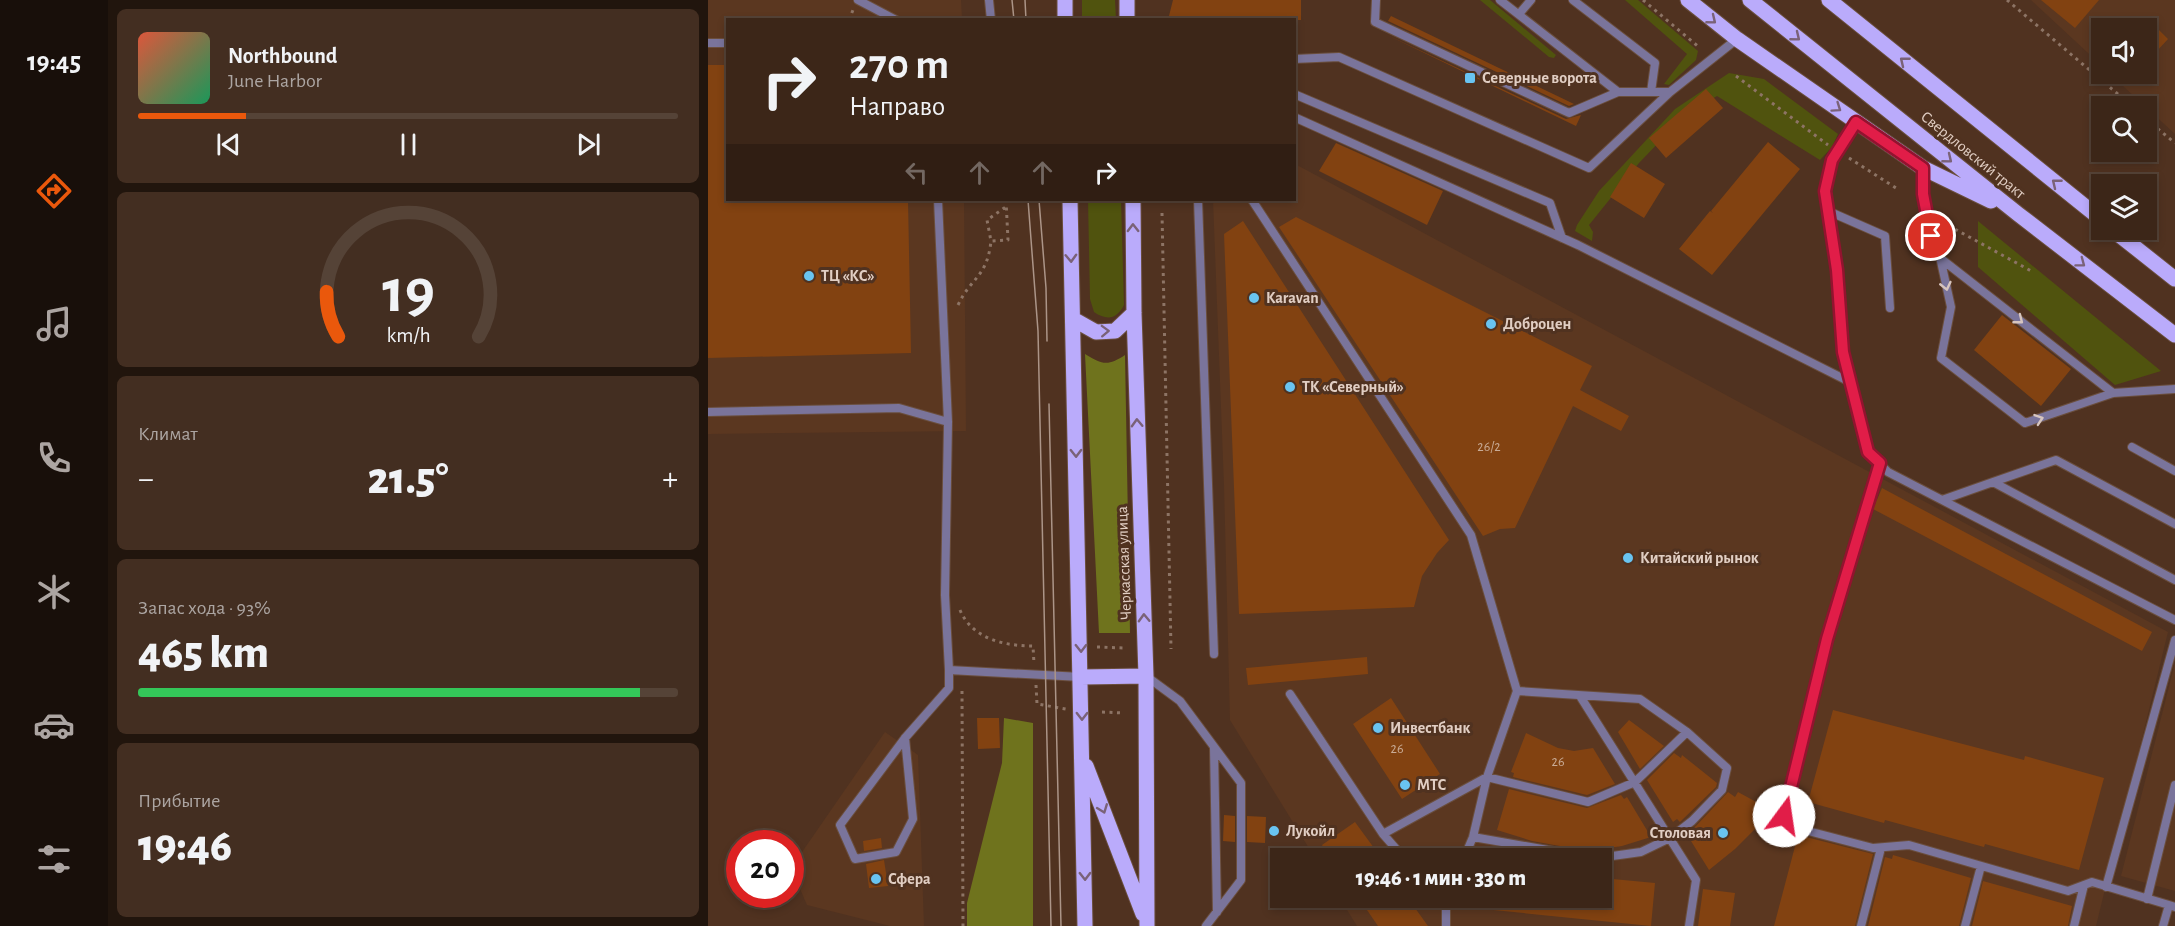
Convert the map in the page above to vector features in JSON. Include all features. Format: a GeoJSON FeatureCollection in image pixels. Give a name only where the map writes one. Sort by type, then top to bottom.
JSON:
{"type":"FeatureCollection","features":[{"type":"Feature","properties":{"kind":"main road"},"geometry":{"type":"LineString","coordinates":[[1065,0],[1065,18]]}},
{"type":"Feature","properties":{"kind":"main road"},"geometry":{"type":"LineString","coordinates":[[1127,0],[1127,18]]}},
{"type":"Feature","properties":{"kind":"main road"},"geometry":{"type":"LineString","coordinates":[[1688,0],[1737,39],[1923,168],[2018,214]]}},
{"type":"Feature","properties":{"kind":"main road","name":"Свердловский тракт"},"geometry":{"type":"LineString","coordinates":[[1750,0],[2018,214],[2175,335]]}},
{"type":"Feature","properties":{"kind":"main road","name":"Свердловский тракт"},"geometry":{"type":"LineString","coordinates":[[1830,0],[2091,211]]}},
{"type":"Feature","properties":{"kind":"main road"},"geometry":{"type":"LineString","coordinates":[[1070,201],[1082,677],[1085,926]]}},
{"type":"Feature","properties":{"kind":"main road","name":"Черкасская улица"},"geometry":{"type":"LineString","coordinates":[[1132,201],[1146,676],[1147,925]]}},
{"type":"Feature","properties":{"kind":"main road"},"geometry":{"type":"LineString","coordinates":[[2126,240],[2175,279]]}},
{"type":"Feature","properties":{"kind":"main road"},"geometry":{"type":"LineString","coordinates":[[1073,319],[1096,332],[1115,331],[1134,312]]}},
{"type":"Feature","properties":{"kind":"main road"},"geometry":{"type":"LineString","coordinates":[[1082,677],[1146,676]]}},
{"type":"Feature","properties":{"kind":"main road"},"geometry":{"type":"LineString","coordinates":[[1082,754],[1147,925]]}},
{"type":"Feature","properties":{"kind":"lane"},"geometry":{"type":"LineString","coordinates":[[858,0],[892,18]]}},
{"type":"Feature","properties":{"kind":"lane"},"geometry":{"type":"LineString","coordinates":[[989,0],[991,18]]}},
{"type":"Feature","properties":{"kind":"lane"},"geometry":{"type":"LineString","coordinates":[[1376,0],[1375,22],[1569,113],[1618,92],[1670,92]]}},
{"type":"Feature","properties":{"kind":"lane"},"geometry":{"type":"LineString","coordinates":[[1500,0],[1618,92]]}},
{"type":"Feature","properties":{"kind":"lane"},"geometry":{"type":"LineString","coordinates":[[1518,14],[1531,0]]}},
{"type":"Feature","properties":{"kind":"lane"},"geometry":{"type":"LineString","coordinates":[[1573,0],[1655,63],[1651,92]]}},
{"type":"Feature","properties":{"kind":"lane"},"geometry":{"type":"LineString","coordinates":[[1296,59],[1339,57],[1589,168],[1670,92],[1737,39]]}},
{"type":"Feature","properties":{"kind":"lane"},"geometry":{"type":"LineString","coordinates":[[708,43],[726,43]]}},
{"type":"Feature","properties":{"kind":"lane"},"geometry":{"type":"LineString","coordinates":[[1296,95],[1550,203],[1562,238]]}},
{"type":"Feature","properties":{"kind":"lane"},"geometry":{"type":"LineString","coordinates":[[1296,118],[1562,238],[1850,382]]}},
{"type":"Feature","properties":{"kind":"lane"},"geometry":{"type":"LineString","coordinates":[[1856,122],[1832,160],[1825,191],[1837,270],[1843,352],[1868,452],[1888,472],[2175,620]]}},
{"type":"Feature","properties":{"kind":"lane"},"geometry":{"type":"LineString","coordinates":[[1923,168],[1923,194],[1931,236],[1940,257],[1951,306],[1941,358],[2025,423],[2113,393],[2175,389]]}},
{"type":"Feature","properties":{"kind":"lane"},"geometry":{"type":"LineString","coordinates":[[905,738],[913,819],[896,852],[855,859],[840,825],[905,738],[949,688],[945,595],[948,422],[938,201]]}},
{"type":"Feature","properties":{"kind":"lane"},"geometry":{"type":"LineString","coordinates":[[1198,201],[1214,654]]}},
{"type":"Feature","properties":{"kind":"lane"},"geometry":{"type":"LineString","coordinates":[[1253,201],[1471,535],[1516,691],[1487,777],[1468,848]]}},
{"type":"Feature","properties":{"kind":"lane"},"geometry":{"type":"LineString","coordinates":[[1828,211],[1885,236],[1890,308]]}},
{"type":"Feature","properties":{"kind":"lane"},"geometry":{"type":"LineString","coordinates":[[1940,257],[2113,393]]}},
{"type":"Feature","properties":{"kind":"lane"},"geometry":{"type":"LineString","coordinates":[[708,412],[899,408],[948,422]]}},
{"type":"Feature","properties":{"kind":"lane"},"geometry":{"type":"LineString","coordinates":[[2132,447],[2175,471]]}},
{"type":"Feature","properties":{"kind":"lane"},"geometry":{"type":"LineString","coordinates":[[1942,500],[2055,459],[2175,524]]}},
{"type":"Feature","properties":{"kind":"lane"},"geometry":{"type":"LineString","coordinates":[[1880,463],[1827,639],[1784,816],[1789,826],[1873,848],[1909,845],[2068,891],[2092,882],[2172,906],[2163,926]]}},
{"type":"Feature","properties":{"kind":"lane"},"geometry":{"type":"LineString","coordinates":[[1993,482],[2175,580]]}},
{"type":"Feature","properties":{"kind":"lane"},"geometry":{"type":"LineString","coordinates":[[2106,887],[2175,640]]}},
{"type":"Feature","properties":{"kind":"lane"},"geometry":{"type":"LineString","coordinates":[[949,670],[1082,677]]}},
{"type":"Feature","properties":{"kind":"lane"},"geometry":{"type":"LineString","coordinates":[[1146,676],[1180,701],[1241,783],[1241,880],[1206,926]]}},
{"type":"Feature","properties":{"kind":"lane"},"geometry":{"type":"LineString","coordinates":[[1516,691],[1640,699],[1687,732],[1727,768],[1722,790],[1692,821],[1671,838],[1641,852],[1612,856]]}},
{"type":"Feature","properties":{"kind":"lane"},"geometry":{"type":"LineString","coordinates":[[1290,694],[1383,834],[1395,848]]}},
{"type":"Feature","properties":{"kind":"lane"},"geometry":{"type":"LineString","coordinates":[[1580,696],[1696,880],[1689,926]]}},
{"type":"Feature","properties":{"kind":"lane"},"geometry":{"type":"LineString","coordinates":[[1383,834],[1487,777],[1588,802],[1635,782],[1687,732]]}},
{"type":"Feature","properties":{"kind":"lane"},"geometry":{"type":"LineString","coordinates":[[1214,747],[1217,912]]}},
{"type":"Feature","properties":{"kind":"lane"},"geometry":{"type":"LineString","coordinates":[[2146,899],[2175,785]]}},
{"type":"Feature","properties":{"kind":"lane"},"geometry":{"type":"LineString","coordinates":[[1473,837],[1537,848]]}},
{"type":"Feature","properties":{"kind":"lane"},"geometry":{"type":"LineString","coordinates":[[1861,926],[1881,848]]}},
{"type":"Feature","properties":{"kind":"lane"},"geometry":{"type":"LineString","coordinates":[[1965,926],[1981,866]]}},
{"type":"Feature","properties":{"kind":"lane"},"geometry":{"type":"LineString","coordinates":[[2074,926],[2084,885]]}},
{"type":"Feature","properties":{"kind":"lane"},"geometry":{"type":"LineString","coordinates":[[1445,908],[1446,926]]}},
{"type":"Feature","properties":{"kind":"path"},"geometry":{"type":"LineString","coordinates":[[1643,0],[1700,48]]}},
{"type":"Feature","properties":{"kind":"path"},"geometry":{"type":"LineString","coordinates":[[2007,0],[2120,96]]}},
{"type":"Feature","properties":{"kind":"path"},"geometry":{"type":"LineString","coordinates":[[1736,76],[1830,146]]}},
{"type":"Feature","properties":{"kind":"path"},"geometry":{"type":"LineString","coordinates":[[2157,128],[2175,143]]}},
{"type":"Feature","properties":{"kind":"path"},"geometry":{"type":"LineString","coordinates":[[1849,158],[1896,188]]}},
{"type":"Feature","properties":{"kind":"path"},"geometry":{"type":"LineString","coordinates":[[991,241],[1008,240],[1006,201]]}},
{"type":"Feature","properties":{"kind":"path"},"geometry":{"type":"LineString","coordinates":[[958,305],[961,297],[983,272],[989,258],[991,241],[987,220],[1007,206]]}},
{"type":"Feature","properties":{"kind":"path"},"geometry":{"type":"LineString","coordinates":[[1162,213],[1171,649]]}},
{"type":"Feature","properties":{"kind":"path"},"geometry":{"type":"LineString","coordinates":[[1938,219],[1948,227],[2033,272]]}},
{"type":"Feature","properties":{"kind":"path"},"geometry":{"type":"LineString","coordinates":[[956,602],[964,620],[988,639],[1010,646],[1033,646]]}},
{"type":"Feature","properties":{"kind":"path"},"geometry":{"type":"LineString","coordinates":[[1097,648],[1125,648]]}},
{"type":"Feature","properties":{"kind":"path"},"geometry":{"type":"LineString","coordinates":[[962,671],[963,926]]}},
{"type":"Feature","properties":{"kind":"path"},"geometry":{"type":"LineString","coordinates":[[1102,712],[1123,713]]}},
{"type":"Feature","properties":{"kind":"shaded area"},"geometry":{"type":"Polygon","coordinates":[[[708,0],[961,0],[962,18],[726,18],[726,201],[964,201],[966,431],[708,434],[708,0]]]}},
{"type":"Feature","properties":{"kind":"shaded area"},"geometry":{"type":"Polygon","coordinates":[[[1082,0],[1115,0],[1116,18],[1082,18],[1082,0]]]}},
{"type":"Feature","properties":{"kind":"shaded area"},"geometry":{"type":"Polygon","coordinates":[[[1480,0],[1490,0],[1556,55],[1554,58],[1549,57],[1480,0]]]}},
{"type":"Feature","properties":{"kind":"shaded area"},"geometry":{"type":"Polygon","coordinates":[[[1625,0],[1638,0],[1698,51],[1696,60],[1669,85],[1664,84],[1687,54],[1625,0]]]}},
{"type":"Feature","properties":{"kind":"shaded area"},"geometry":{"type":"Polygon","coordinates":[[[2031,0],[2175,0],[2175,134],[2157,117],[2157,96],[2134,96],[2121,84],[2157,84],[2157,18],[2091,18],[2091,56],[2031,0]]]}},
{"type":"Feature","properties":{"kind":"shaded area"},"geometry":{"type":"Polygon","coordinates":[[[1729,73],[1764,79],[1838,134],[1832,147],[1820,160],[1717,96],[1685,115],[1639,163],[1589,225],[1593,232],[1592,241],[1575,231],[1599,191],[1675,109],[1729,73]]]}},
{"type":"Feature","properties":{"kind":"shaded area","name":"Китайский рынок"},"geometry":{"type":"Polygon","coordinates":[[[1296,165],[2168,632],[2096,926],[1357,926],[1346,908],[1612,908],[1612,848],[1309,848],[1230,720],[1213,201],[1296,201],[1296,165]]]}},
{"type":"Feature","properties":{"kind":"shaded area"},"geometry":{"type":"Polygon","coordinates":[[[1088,201],[1121,201],[1124,305],[1115,316],[1103,317],[1094,312],[1090,299],[1088,201]]]}},
{"type":"Feature","properties":{"kind":"shaded area"},"geometry":{"type":"Polygon","coordinates":[[[1978,221],[2161,371],[2115,385],[1978,267],[1978,221]]]}},
{"type":"Feature","properties":{"kind":"shaded area"},"geometry":{"type":"Polygon","coordinates":[[[1085,354],[1105,363],[1125,355],[1130,633],[1099,633],[1085,354]]]}},
{"type":"Feature","properties":{"kind":"shaded area"},"geometry":{"type":"Polygon","coordinates":[[[2175,663],[2175,891],[2121,876],[2175,663]]]}},
{"type":"Feature","properties":{"kind":"shaded area"},"geometry":{"type":"Polygon","coordinates":[[[1004,718],[1033,723],[1033,926],[967,926],[967,903],[1002,763],[1004,718]]]}},
{"type":"Feature","properties":{"kind":"shaded area"},"geometry":{"type":"Polygon","coordinates":[[[885,732],[918,755],[924,926],[890,926],[807,905],[804,898],[804,849],[885,732]]]}},
{"type":"Feature","properties":{"kind":"building"},"geometry":{"type":"Polygon","coordinates":[[[1173,0],[1301,0],[1301,20],[1296,20],[1296,18],[1176,18],[1169,16],[1173,0]]]}},
{"type":"Feature","properties":{"kind":"building"},"geometry":{"type":"Polygon","coordinates":[[[2041,0],[2099,0],[2075,28],[2041,0]]]}},
{"type":"Feature","properties":{"kind":"building"},"geometry":{"type":"Polygon","coordinates":[[[1391,16],[1574,104],[1569,106],[1388,21],[1391,16]]]}},
{"type":"Feature","properties":{"kind":"building"},"geometry":{"type":"Polygon","coordinates":[[[2157,28],[2168,39],[2157,51],[2157,28]]]}},
{"type":"Feature","properties":{"kind":"building"},"geometry":{"type":"Polygon","coordinates":[[[1383,33],[1566,119],[1581,115],[1576,126],[1383,33]]]}},
{"type":"Feature","properties":{"kind":"building","name":"ТЦ «КС»"},"geometry":{"type":"Polygon","coordinates":[[[708,65],[726,65],[726,201],[908,201],[911,353],[708,358],[708,65]]]}},
{"type":"Feature","properties":{"kind":"building"},"geometry":{"type":"Polygon","coordinates":[[[1706,89],[1723,108],[1666,158],[1649,138],[1706,89]]]}},
{"type":"Feature","properties":{"kind":"building"},"geometry":{"type":"Polygon","coordinates":[[[1768,142],[1800,169],[1712,275],[1679,249],[1710,211],[1713,213],[1711,211],[1768,142]]]}},
{"type":"Feature","properties":{"kind":"building"},"geometry":{"type":"Polygon","coordinates":[[[1336,143],[1443,191],[1427,225],[1319,171],[1336,143]]]}},
{"type":"Feature","properties":{"kind":"building"},"geometry":{"type":"Polygon","coordinates":[[[1631,163],[1665,184],[1644,218],[1610,197],[1631,163]]]}},
{"type":"Feature","properties":{"kind":"building","name":"ТК «Северный»"},"geometry":{"type":"Polygon","coordinates":[[[1296,217],[1592,366],[1580,390],[1629,416],[1621,431],[1573,406],[1515,528],[1500,529],[1483,536],[1279,227],[1296,217]]]}},
{"type":"Feature","properties":{"kind":"building","name":"ТК «Северный»"},"geometry":{"type":"Polygon","coordinates":[[[1243,221],[1449,540],[1437,553],[1422,576],[1414,607],[1239,614],[1224,234],[1243,221]]]}},
{"type":"Feature","properties":{"kind":"building"},"geometry":{"type":"Polygon","coordinates":[[[2002,315],[2071,369],[2041,406],[1974,350],[2002,315]]]}},
{"type":"Feature","properties":{"kind":"building"},"geometry":{"type":"Polygon","coordinates":[[[1882,488],[2152,632],[2142,651],[1873,509],[1882,488]]]}},
{"type":"Feature","properties":{"kind":"building"},"geometry":{"type":"Polygon","coordinates":[[[1367,657],[1368,674],[1248,685],[1246,668],[1367,657]]]}},
{"type":"Feature","properties":{"kind":"building"},"geometry":{"type":"Polygon","coordinates":[[[1391,698],[1440,774],[1402,799],[1353,724],[1391,698]]]}},
{"type":"Feature","properties":{"kind":"building"},"geometry":{"type":"Polygon","coordinates":[[[1833,710],[2024,760],[2025,756],[2104,778],[2079,870],[1985,844],[1984,847],[1808,802],[1833,710]]]}},
{"type":"Feature","properties":{"kind":"building"},"geometry":{"type":"Polygon","coordinates":[[[977,718],[999,718],[1000,748],[978,749],[977,718]]]}},
{"type":"Feature","properties":{"kind":"building"},"geometry":{"type":"Polygon","coordinates":[[[1629,720],[1664,746],[1640,769],[1618,732],[1629,720]]]}},
{"type":"Feature","properties":{"kind":"building"},"geometry":{"type":"Polygon","coordinates":[[[1526,733],[1558,748],[1574,751],[1593,748],[1615,784],[1587,795],[1513,777],[1514,773],[1511,772],[1526,733]]]}},
{"type":"Feature","properties":{"kind":"building"},"geometry":{"type":"Polygon","coordinates":[[[1674,753],[1681,758],[1682,755],[1717,783],[1716,787],[1680,822],[1677,819],[1673,822],[1647,780],[1674,753]]]}},
{"type":"Feature","properties":{"kind":"building"},"geometry":{"type":"Polygon","coordinates":[[[1509,789],[1587,808],[1621,795],[1624,799],[1627,797],[1651,837],[1608,848],[1571,848],[1532,841],[1497,830],[1509,789]]]}},
{"type":"Feature","properties":{"kind":"building","name":"Столовая"},"geometry":{"type":"Polygon","coordinates":[[[1728,792],[1735,797],[1738,792],[1769,809],[1755,829],[1709,870],[1686,833],[1696,826],[1728,792]]]}},
{"type":"Feature","properties":{"kind":"building"},"geometry":{"type":"Polygon","coordinates":[[[1224,815],[1235,816],[1235,842],[1223,841],[1224,815]]]}},
{"type":"Feature","properties":{"kind":"building"},"geometry":{"type":"Polygon","coordinates":[[[1247,816],[1266,817],[1265,843],[1247,842],[1247,816]]]}},
{"type":"Feature","properties":{"kind":"building"},"geometry":{"type":"Polygon","coordinates":[[[1355,822],[1374,848],[1324,848],[1322,845],[1355,822]]]}},
{"type":"Feature","properties":{"kind":"building"},"geometry":{"type":"Polygon","coordinates":[[[1798,835],[1873,854],[1855,926],[1774,926],[1798,835]]]}},
{"type":"Feature","properties":{"kind":"building"},"geometry":{"type":"Polygon","coordinates":[[[881,838],[882,848],[864,851],[863,841],[881,838]]]}},
{"type":"Feature","properties":{"kind":"building"},"geometry":{"type":"Polygon","coordinates":[[[1893,855],[1971,878],[1959,926],[1868,926],[1885,857],[1892,859],[1893,855]]]}},
{"type":"Feature","properties":{"kind":"building"},"geometry":{"type":"Polygon","coordinates":[[[884,860],[888,886],[869,888],[866,864],[884,860]]]}},
{"type":"Feature","properties":{"kind":"building"},"geometry":{"type":"Polygon","coordinates":[[[1612,879],[1655,883],[1651,926],[1473,908],[1612,908],[1612,879]]]}},
{"type":"Feature","properties":{"kind":"building"},"geometry":{"type":"Polygon","coordinates":[[[1983,881],[2072,906],[2068,926],[1972,926],[1983,881]]]}},
{"type":"Feature","properties":{"kind":"building"},"geometry":{"type":"Polygon","coordinates":[[[1703,889],[1735,893],[1730,926],[1698,926],[1703,889]]]}},
{"type":"Feature","properties":{"kind":"building"},"geometry":{"type":"Polygon","coordinates":[[[1366,908],[1415,908],[1428,926],[1378,926],[1366,908]]]}},
{"type":"Feature","properties":{"kind":"tram line"},"geometry":{"type":"LineString","coordinates":[[1012,0],[1014,18]]}},
{"type":"Feature","properties":{"kind":"tram line"},"geometry":{"type":"LineString","coordinates":[[1025,0],[1026,18]]}},
{"type":"Feature","properties":{"kind":"tram line"},"geometry":{"type":"LineString","coordinates":[[1028,201],[1038,331],[1051,926]]}},
{"type":"Feature","properties":{"kind":"tram line"},"geometry":{"type":"LineString","coordinates":[[1039,201],[1046,288],[1047,341]]}},
{"type":"Feature","properties":{"kind":"tram line"},"geometry":{"type":"LineString","coordinates":[[1049,404],[1061,926]]}},
{"type":"Feature","properties":{"kind":"place","name":"Северные ворота"},"geometry":{"type":"Point","coordinates":[1470,78]}},
{"type":"Feature","properties":{"kind":"place","name":"ТЦ «КС»"},"geometry":{"type":"Point","coordinates":[809,276]}},
{"type":"Feature","properties":{"kind":"place","name":"Karavan"},"geometry":{"type":"Point","coordinates":[1254,298]}},
{"type":"Feature","properties":{"kind":"place","name":"Доброцен"},"geometry":{"type":"Point","coordinates":[1491,324]}},
{"type":"Feature","properties":{"kind":"place","name":"ТК «Северный»"},"geometry":{"type":"Point","coordinates":[1290,387]}},
{"type":"Feature","properties":{"kind":"place","name":"Китайский рынок"},"geometry":{"type":"Point","coordinates":[1628,558]}},
{"type":"Feature","properties":{"kind":"place","name":"Инвестбанк"},"geometry":{"type":"Point","coordinates":[1378,728]}},
{"type":"Feature","properties":{"kind":"place","name":"МТС"},"geometry":{"type":"Point","coordinates":[1405,785]}},
{"type":"Feature","properties":{"kind":"place","name":"Лукойл"},"geometry":{"type":"Point","coordinates":[1274,831]}},
{"type":"Feature","properties":{"kind":"place","name":"Столовая"},"geometry":{"type":"Point","coordinates":[1723,833]}},
{"type":"Feature","properties":{"kind":"place","name":"Сфера"},"geometry":{"type":"Point","coordinates":[876,879]}},
{"type":"Feature","properties":{"kind":"route"},"geometry":{"type":"LineString","coordinates":[[1784,816],[1827,639],[1880,463],[1868,452],[1843,352],[1837,270],[1825,191],[1832,160],[1856,122],[1923,168],[1923,194],[1931,236]]}}]}
